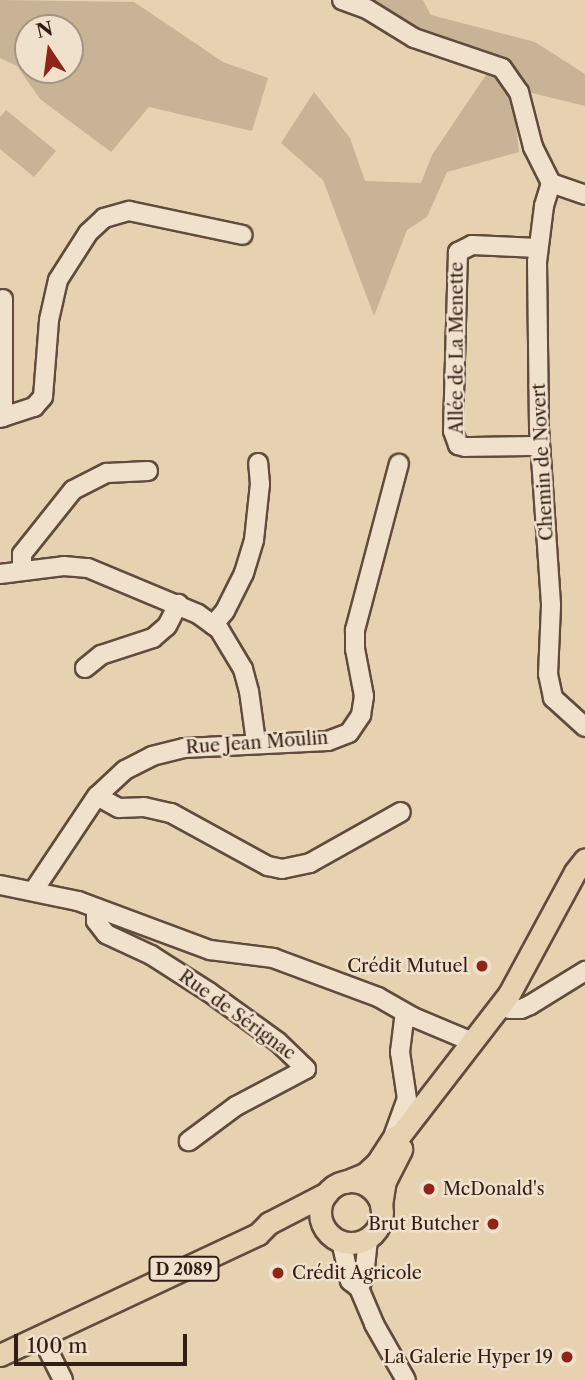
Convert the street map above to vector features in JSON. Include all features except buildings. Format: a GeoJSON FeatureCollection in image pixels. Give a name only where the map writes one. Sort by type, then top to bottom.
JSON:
{"type":"FeatureCollection","features":[{"type":"Feature","properties":{"kind":"main road","name":"D 2089"},"geometry":{"type":"LineString","coordinates":[[381,1205],[385,1181],[401,1148],[507,1006],[575,872],[584,861]]}},
{"type":"Feature","properties":{"kind":"main road","name":"D 2089"},"geometry":{"type":"LineString","coordinates":[[258,1234],[269,1223],[365,1174],[377,1163],[394,1137],[405,1128],[470,1041],[507,1006]]}},
{"type":"Feature","properties":{"kind":"main road"},"geometry":{"type":"LineString","coordinates":[[366,1185],[373,1190],[381,1205],[377,1231],[368,1239],[355,1243],[341,1241],[324,1226],[320,1209],[336,1187],[366,1185]]}},
{"type":"Feature","properties":{"kind":"main road","name":"D 2089"},"geometry":{"type":"LineString","coordinates":[[0,1355],[258,1234],[304,1224],[324,1226]]}},
{"type":"Feature","properties":{"kind":"street"},"geometry":{"type":"LineString","coordinates":[[342,0],[367,9],[414,38],[502,68],[519,92],[533,147],[551,183],[585,195]]}},
{"type":"Feature","properties":{"kind":"street","name":"Chemin de Novert"},"geometry":{"type":"LineString","coordinates":[[551,183],[538,248],[540,446],[551,606],[550,689],[553,698],[585,727]]}},
{"type":"Feature","properties":{"kind":"street"},"geometry":{"type":"LineString","coordinates":[[3,299],[1,417],[34,407],[43,397],[49,320],[58,281],[88,233],[104,218],[129,211],[243,235]]}},
{"type":"Feature","properties":{"kind":"street","name":"Allée de La Menette"},"geometry":{"type":"LineString","coordinates":[[538,248],[472,245],[458,252],[453,431],[458,445],[465,447],[540,446]]}},
{"type":"Feature","properties":{"kind":"street"},"geometry":{"type":"LineString","coordinates":[[213,625],[230,601],[254,540],[260,484],[258,463]]}},
{"type":"Feature","properties":{"kind":"street","name":"Rue Jean Moulin"},"geometry":{"type":"LineString","coordinates":[[34,890],[97,796],[125,770],[152,757],[184,748],[256,742],[328,741],[349,733],[361,715],[364,696],[355,649],[355,630],[399,464]]}},
{"type":"Feature","properties":{"kind":"street"},"geometry":{"type":"LineString","coordinates":[[22,571],[22,554],[73,490],[107,472],[148,471]]}},
{"type":"Feature","properties":{"kind":"street"},"geometry":{"type":"LineString","coordinates":[[0,574],[64,566],[88,568],[178,604],[213,625],[233,649],[243,669],[256,742]]}},
{"type":"Feature","properties":{"kind":"street"},"geometry":{"type":"LineString","coordinates":[[85,667],[101,655],[153,638],[167,626],[178,604]]}},
{"type":"Feature","properties":{"kind":"street"},"geometry":{"type":"LineString","coordinates":[[97,796],[119,808],[144,807],[171,813],[268,866],[282,869],[310,863],[401,812]]}},
{"type":"Feature","properties":{"kind":"street"},"geometry":{"type":"LineString","coordinates":[[0,885],[34,890],[96,908],[211,950],[273,958],[369,996],[395,1014],[401,1034]]}},
{"type":"Feature","properties":{"kind":"street","name":"Rue de Sérignac"},"geometry":{"type":"LineString","coordinates":[[96,908],[96,921],[106,934],[151,956],[209,992],[278,1042],[306,1069],[236,1106],[190,1141]]}},
{"type":"Feature","properties":{"kind":"street"},"geometry":{"type":"LineString","coordinates":[[507,1006],[521,1009],[530,1005],[585,971]]}},
{"type":"Feature","properties":{"kind":"street"},"geometry":{"type":"LineString","coordinates":[[369,996],[378,997],[413,1017],[470,1041]]}},
{"type":"Feature","properties":{"kind":"street"},"geometry":{"type":"LineString","coordinates":[[394,1137],[407,1098],[400,1052],[401,1034],[404,1020],[413,1017]]}},
{"type":"Feature","properties":{"kind":"street"},"geometry":{"type":"LineString","coordinates":[[359,1288],[364,1277],[368,1239]]}},
{"type":"Feature","properties":{"kind":"street"},"geometry":{"type":"LineString","coordinates":[[341,1241],[350,1281],[359,1288],[374,1324],[406,1380]]}},
{"type":"Feature","properties":{"kind":"street"},"geometry":{"type":"LineString","coordinates":[[41,1336],[63,1380]]}},
{"type":"Feature","properties":{"kind":"shaded area"},"geometry":{"type":"Polygon","coordinates":[[[0,0],[134,2],[223,62],[268,78],[252,131],[149,107],[111,152],[40,99],[30,84],[84,84],[84,14],[14,14],[14,65],[0,58],[0,0]]]}},
{"type":"Feature","properties":{"kind":"shaded area"},"geometry":{"type":"Polygon","coordinates":[[[363,0],[423,0],[431,15],[535,42],[585,74],[585,106],[512,88],[519,152],[447,172],[427,217],[407,230],[374,316],[323,180],[281,143],[314,92],[350,138],[365,181],[421,183],[432,155],[496,60],[417,32],[379,6],[363,0]]]}},
{"type":"Feature","properties":{"kind":"shaded area"},"geometry":{"type":"Polygon","coordinates":[[[6,110],[56,151],[34,177],[0,149],[0,117],[6,110]]]}},
{"type":"Feature","properties":{"kind":"place","name":"Crédit Mutuel"},"geometry":{"type":"Point","coordinates":[482,966]}},
{"type":"Feature","properties":{"kind":"place","name":"McDonald's"},"geometry":{"type":"Point","coordinates":[429,1189]}},
{"type":"Feature","properties":{"kind":"place","name":"Brut Butcher"},"geometry":{"type":"Point","coordinates":[493,1224]}},
{"type":"Feature","properties":{"kind":"place","name":"Crédit Agricole"},"geometry":{"type":"Point","coordinates":[278,1273]}},
{"type":"Feature","properties":{"kind":"place","name":"La Galerie Hyper 19"},"geometry":{"type":"Point","coordinates":[567,1357]}}]}
